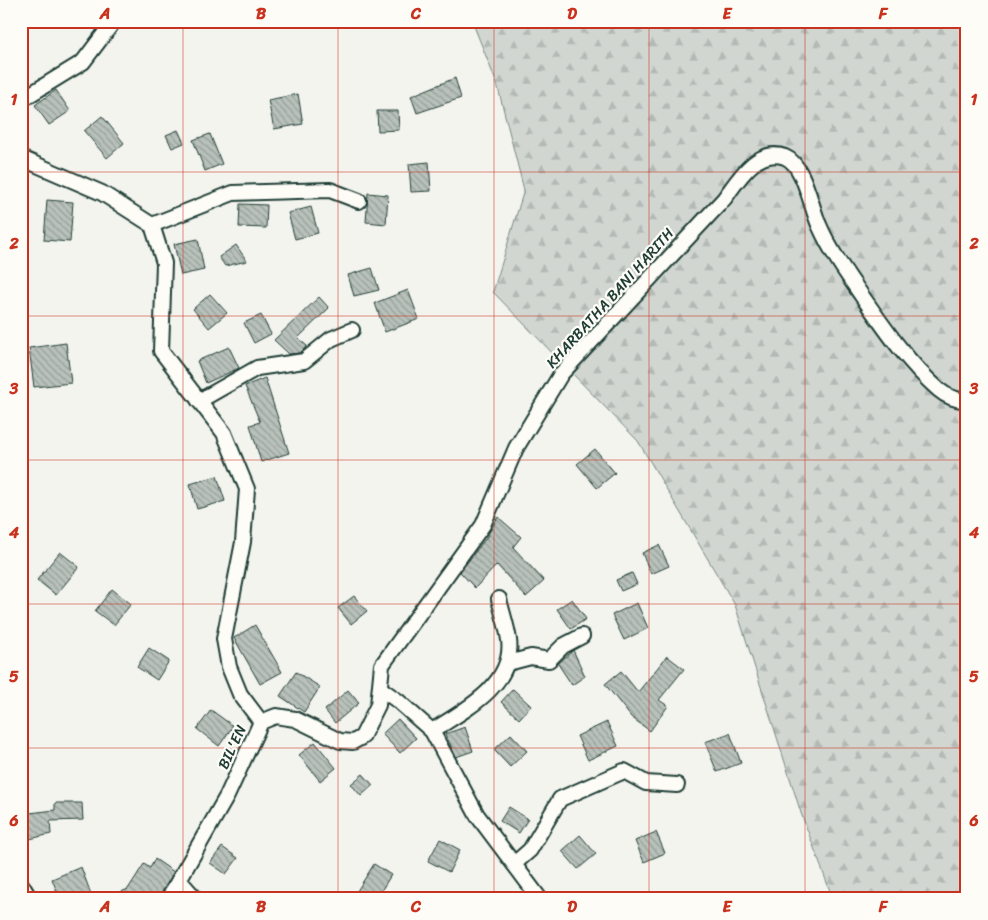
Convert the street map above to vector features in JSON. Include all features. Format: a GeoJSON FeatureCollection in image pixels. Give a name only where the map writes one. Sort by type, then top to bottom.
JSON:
{"type":"FeatureCollection","features":[{"type":"Feature","properties":{"kind":"street"},"geometry":{"type":"LineString","coordinates":[[21,100],[84,62],[114,21]]}},
{"type":"Feature","properties":{"kind":"street","name":"KHARBATHA BANI HARITH"},"geometry":{"type":"LineString","coordinates":[[381,689],[382,665],[389,652],[483,525],[516,448],[561,374],[724,199],[743,172],[760,158],[771,156],[785,157],[797,166],[820,227],[838,261],[894,342],[940,391],[956,400],[967,401]]}},
{"type":"Feature","properties":{"kind":"street"},"geometry":{"type":"LineString","coordinates":[[21,158],[102,193],[152,225],[164,263],[161,351],[224,433],[247,489],[243,542],[224,639],[229,668],[240,694],[261,722]]}},
{"type":"Feature","properties":{"kind":"street"},"geometry":{"type":"LineString","coordinates":[[152,225],[233,193],[330,190],[359,201]]}},
{"type":"Feature","properties":{"kind":"street"},"geometry":{"type":"LineString","coordinates":[[199,401],[258,368],[304,361],[331,339],[352,330]]}},
{"type":"Feature","properties":{"kind":"street"},"geometry":{"type":"LineString","coordinates":[[432,731],[483,699],[508,663],[509,641],[498,599]]}},
{"type":"Feature","properties":{"kind":"street"},"geometry":{"type":"LineString","coordinates":[[508,663],[531,657],[549,660],[563,646],[582,636]]}},
{"type":"Feature","properties":{"kind":"street"},"geometry":{"type":"LineString","coordinates":[[381,689],[398,701],[432,731],[477,815],[540,899]]}},
{"type":"Feature","properties":{"kind":"street","name":"BIL'EN"},"geometry":{"type":"LineString","coordinates":[[168,899],[227,796],[261,722],[276,716],[295,719],[340,741],[353,742],[362,737],[369,726],[378,705],[381,689]]}},
{"type":"Feature","properties":{"kind":"street"},"geometry":{"type":"LineString","coordinates":[[514,864],[530,850],[560,799],[624,771],[646,783],[677,785]]}},
{"type":"Feature","properties":{"kind":"street"},"geometry":{"type":"LineString","coordinates":[[179,880],[196,899]]}},
{"type":"Feature","properties":{"kind":"street"},"geometry":{"type":"LineString","coordinates":[[21,884],[30,899]]}},
{"type":"Feature","properties":{"kind":"green space"},"geometry":{"type":"Polygon","coordinates":[[[472,21],[965,21],[967,899],[833,899],[801,813],[735,605],[638,441],[493,292],[524,190],[497,84],[472,21]]]}},
{"type":"Feature","properties":{"kind":"building"},"geometry":{"type":"Polygon","coordinates":[[[455,78],[461,98],[417,113],[411,96],[455,78]]]}},
{"type":"Feature","properties":{"kind":"building"},"geometry":{"type":"Polygon","coordinates":[[[56,90],[70,111],[49,125],[35,105],[56,90]]]}},
{"type":"Feature","properties":{"kind":"building"},"geometry":{"type":"Polygon","coordinates":[[[298,94],[303,124],[274,129],[268,100],[298,94]]]}},
{"type":"Feature","properties":{"kind":"building"},"geometry":{"type":"Polygon","coordinates":[[[377,111],[398,111],[399,130],[378,131],[377,111]]]}},
{"type":"Feature","properties":{"kind":"building"},"geometry":{"type":"Polygon","coordinates":[[[102,116],[124,143],[107,158],[84,131],[102,116]]]}},
{"type":"Feature","properties":{"kind":"building"},"geometry":{"type":"Polygon","coordinates":[[[178,130],[184,143],[172,148],[166,135],[178,130]]]}},
{"type":"Feature","properties":{"kind":"building"},"geometry":{"type":"Polygon","coordinates":[[[210,134],[222,164],[205,171],[193,140],[210,134]]]}},
{"type":"Feature","properties":{"kind":"building"},"geometry":{"type":"Polygon","coordinates":[[[429,162],[431,191],[411,192],[409,164],[429,162]]]}},
{"type":"Feature","properties":{"kind":"building"},"geometry":{"type":"Polygon","coordinates":[[[368,193],[388,195],[386,224],[366,222],[368,193]]]}},
{"type":"Feature","properties":{"kind":"building"},"geometry":{"type":"Polygon","coordinates":[[[47,200],[73,202],[70,242],[44,240],[47,200]]]}},
{"type":"Feature","properties":{"kind":"building"},"geometry":{"type":"Polygon","coordinates":[[[240,204],[267,205],[266,228],[239,227],[240,204]]]}},
{"type":"Feature","properties":{"kind":"building"},"geometry":{"type":"Polygon","coordinates":[[[311,207],[318,233],[295,239],[288,213],[311,207]]]}},
{"type":"Feature","properties":{"kind":"building"},"geometry":{"type":"Polygon","coordinates":[[[198,239],[204,270],[181,275],[174,244],[198,239]]]}},
{"type":"Feature","properties":{"kind":"building"},"geometry":{"type":"Polygon","coordinates":[[[236,245],[247,261],[225,266],[219,257],[236,245]]]}},
{"type":"Feature","properties":{"kind":"building"},"geometry":{"type":"Polygon","coordinates":[[[372,268],[379,290],[354,296],[348,275],[372,268]]]}},
{"type":"Feature","properties":{"kind":"building"},"geometry":{"type":"Polygon","coordinates":[[[408,290],[419,319],[385,332],[375,303],[408,290]]]}},
{"type":"Feature","properties":{"kind":"building"},"geometry":{"type":"Polygon","coordinates":[[[210,294],[227,313],[209,328],[193,309],[210,294]]]}},
{"type":"Feature","properties":{"kind":"building"},"geometry":{"type":"Polygon","coordinates":[[[319,297],[329,308],[298,338],[307,346],[300,353],[289,354],[274,340],[319,297]]]}},
{"type":"Feature","properties":{"kind":"building"},"geometry":{"type":"Polygon","coordinates":[[[261,315],[271,334],[254,343],[244,323],[261,315]]]}},
{"type":"Feature","properties":{"kind":"building"},"geometry":{"type":"Polygon","coordinates":[[[66,343],[71,383],[34,387],[29,348],[66,343]]]}},
{"type":"Feature","properties":{"kind":"building"},"geometry":{"type":"Polygon","coordinates":[[[229,347],[239,368],[206,383],[197,361],[229,347]]]}},
{"type":"Feature","properties":{"kind":"building"},"geometry":{"type":"Polygon","coordinates":[[[265,378],[289,453],[261,462],[250,425],[260,422],[245,386],[265,378]]]}},
{"type":"Feature","properties":{"kind":"building"},"geometry":{"type":"Polygon","coordinates":[[[595,449],[615,473],[597,488],[577,464],[595,449]]]}},
{"type":"Feature","properties":{"kind":"building"},"geometry":{"type":"Polygon","coordinates":[[[217,476],[225,501],[197,509],[190,484],[217,476]]]}},
{"type":"Feature","properties":{"kind":"building"},"geometry":{"type":"Polygon","coordinates":[[[498,517],[521,537],[513,547],[544,581],[526,597],[497,565],[475,588],[460,572],[486,538],[498,517]]]}},
{"type":"Feature","properties":{"kind":"building"},"geometry":{"type":"Polygon","coordinates":[[[659,545],[669,566],[651,574],[642,553],[659,545]]]}},
{"type":"Feature","properties":{"kind":"building"},"geometry":{"type":"Polygon","coordinates":[[[60,552],[79,567],[56,595],[37,580],[60,552]]]}},
{"type":"Feature","properties":{"kind":"building"},"geometry":{"type":"Polygon","coordinates":[[[632,573],[637,584],[621,591],[616,580],[632,573]]]}},
{"type":"Feature","properties":{"kind":"building"},"geometry":{"type":"Polygon","coordinates":[[[112,589],[131,604],[114,625],[95,611],[112,589]]]}},
{"type":"Feature","properties":{"kind":"building"},"geometry":{"type":"Polygon","coordinates":[[[354,596],[367,611],[351,624],[338,608],[354,596]]]}},
{"type":"Feature","properties":{"kind":"building"},"geometry":{"type":"Polygon","coordinates":[[[572,599],[586,619],[571,629],[557,609],[572,599]]]}},
{"type":"Feature","properties":{"kind":"building"},"geometry":{"type":"Polygon","coordinates":[[[637,603],[648,628],[624,640],[612,615],[637,603]]]}},
{"type":"Feature","properties":{"kind":"building"},"geometry":{"type":"Polygon","coordinates":[[[255,625],[282,672],[260,684],[234,638],[255,625]]]}},
{"type":"Feature","properties":{"kind":"building"},"geometry":{"type":"Polygon","coordinates":[[[149,648],[169,661],[157,680],[137,667],[149,648]]]}},
{"type":"Feature","properties":{"kind":"building"},"geometry":{"type":"Polygon","coordinates":[[[573,650],[585,676],[572,685],[558,664],[573,650]]]}},
{"type":"Feature","properties":{"kind":"building"},"geometry":{"type":"Polygon","coordinates":[[[667,656],[684,669],[659,700],[668,706],[650,731],[631,717],[605,684],[621,671],[638,692],[667,656]]]}},
{"type":"Feature","properties":{"kind":"building"},"geometry":{"type":"Polygon","coordinates":[[[296,672],[320,687],[304,712],[280,696],[296,672]]]}},
{"type":"Feature","properties":{"kind":"building"},"geometry":{"type":"Polygon","coordinates":[[[513,689],[531,706],[519,719],[501,702],[513,689]]]}},
{"type":"Feature","properties":{"kind":"building"},"geometry":{"type":"Polygon","coordinates":[[[348,690],[359,703],[335,723],[325,710],[348,690]]]}},
{"type":"Feature","properties":{"kind":"building"},"geometry":{"type":"Polygon","coordinates":[[[211,710],[233,726],[219,746],[197,729],[211,710]]]}},
{"type":"Feature","properties":{"kind":"building"},"geometry":{"type":"Polygon","coordinates":[[[398,719],[416,738],[400,753],[382,734],[398,719]]]}},
{"type":"Feature","properties":{"kind":"building"},"geometry":{"type":"Polygon","coordinates":[[[607,722],[618,746],[588,760],[577,736],[607,722]]]}},
{"type":"Feature","properties":{"kind":"building"},"geometry":{"type":"Polygon","coordinates":[[[465,727],[473,751],[456,757],[445,734],[465,727]]]}},
{"type":"Feature","properties":{"kind":"building"},"geometry":{"type":"Polygon","coordinates":[[[730,733],[741,763],[717,772],[705,742],[730,733]]]}},
{"type":"Feature","properties":{"kind":"building"},"geometry":{"type":"Polygon","coordinates":[[[511,734],[527,751],[510,767],[494,750],[511,734]]]}},
{"type":"Feature","properties":{"kind":"building"},"geometry":{"type":"Polygon","coordinates":[[[315,742],[336,768],[320,781],[299,755],[315,742]]]}},
{"type":"Feature","properties":{"kind":"building"},"geometry":{"type":"Polygon","coordinates":[[[363,774],[373,785],[361,796],[351,784],[363,774]]]}},
{"type":"Feature","properties":{"kind":"building"},"geometry":{"type":"Polygon","coordinates":[[[55,803],[82,803],[83,820],[50,821],[51,834],[21,841],[21,814],[55,810],[55,803]]]}},
{"type":"Feature","properties":{"kind":"building"},"geometry":{"type":"Polygon","coordinates":[[[509,807],[528,819],[519,833],[500,821],[509,807]]]}},
{"type":"Feature","properties":{"kind":"building"},"geometry":{"type":"Polygon","coordinates":[[[656,832],[665,853],[644,862],[635,841],[656,832]]]}},
{"type":"Feature","properties":{"kind":"building"},"geometry":{"type":"Polygon","coordinates":[[[580,835],[596,854],[578,869],[562,851],[580,835]]]}},
{"type":"Feature","properties":{"kind":"building"},"geometry":{"type":"Polygon","coordinates":[[[440,839],[460,850],[449,872],[428,861],[440,839]]]}},
{"type":"Feature","properties":{"kind":"building"},"geometry":{"type":"Polygon","coordinates":[[[222,847],[238,858],[226,874],[210,863],[222,847]]]}},
{"type":"Feature","properties":{"kind":"building"},"geometry":{"type":"Polygon","coordinates":[[[155,859],[174,872],[159,899],[105,899],[128,889],[144,864],[150,868],[155,859]]]}},
{"type":"Feature","properties":{"kind":"building"},"geometry":{"type":"Polygon","coordinates":[[[374,864],[391,875],[376,899],[352,899],[374,864]]]}},
{"type":"Feature","properties":{"kind":"building"},"geometry":{"type":"Polygon","coordinates":[[[81,867],[91,894],[79,899],[60,899],[52,879],[81,867]]]}}]}
